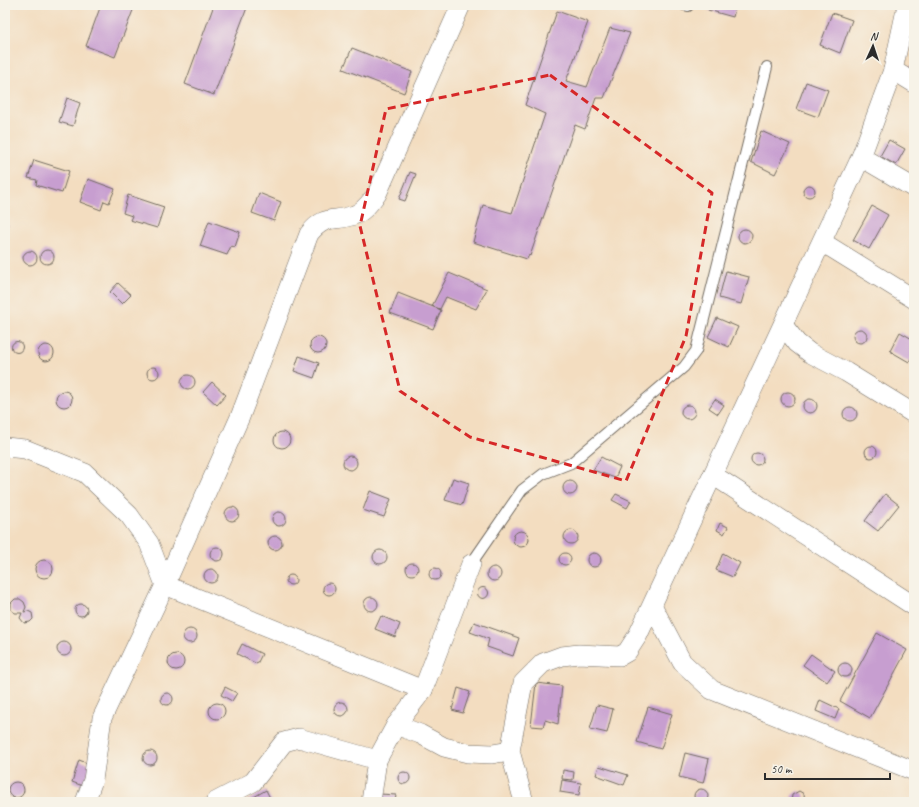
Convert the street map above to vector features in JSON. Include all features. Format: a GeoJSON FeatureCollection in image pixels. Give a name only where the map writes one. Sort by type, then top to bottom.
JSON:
{"type":"FeatureCollection","features":[{"type":"Feature","properties":{"kind":"street"},"geometry":{"type":"LineString","coordinates":[[85,802],[93,780],[102,718],[165,584],[240,417],[309,234],[318,224],[332,218],[353,215],[365,209],[377,194],[461,5]]}},
{"type":"Feature","properties":{"kind":"street"},"geometry":{"type":"LineString","coordinates":[[524,802],[510,751],[523,683],[543,663],[562,656],[579,654],[620,656],[627,652],[638,635],[653,607],[861,157],[893,70],[907,5]]}},
{"type":"Feature","properties":{"kind":"street"},"geometry":{"type":"LineString","coordinates":[[893,70],[914,83]]}},
{"type":"Feature","properties":{"kind":"street"},"geometry":{"type":"LineString","coordinates":[[861,157],[914,188]]}},
{"type":"Feature","properties":{"kind":"street"},"geometry":{"type":"LineString","coordinates":[[822,242],[914,299]]}},
{"type":"Feature","properties":{"kind":"street"},"geometry":{"type":"LineString","coordinates":[[783,325],[797,343],[810,353],[846,372],[914,414]]}},
{"type":"Feature","properties":{"kind":"street"},"geometry":{"type":"LineString","coordinates":[[5,447],[25,448],[85,473],[129,515],[149,543],[165,584],[423,690]]}},
{"type":"Feature","properties":{"kind":"street"},"geometry":{"type":"LineString","coordinates":[[713,475],[914,606]]}},
{"type":"Feature","properties":{"kind":"street"},"geometry":{"type":"LineString","coordinates":[[371,802],[377,760],[396,725],[423,690],[472,564]]}},
{"type":"Feature","properties":{"kind":"street"},"geometry":{"type":"LineString","coordinates":[[653,607],[682,662],[712,690],[914,771]]}},
{"type":"Feature","properties":{"kind":"street"},"geometry":{"type":"LineString","coordinates":[[396,725],[420,734],[444,747],[468,753],[492,754],[510,751]]}},
{"type":"Feature","properties":{"kind":"street"},"geometry":{"type":"LineString","coordinates":[[215,802],[253,782],[284,742],[299,738],[329,745],[377,760]]}},
{"type":"Feature","properties":{"kind":"lane"},"geometry":{"type":"LineString","coordinates":[[472,564],[522,490],[543,474],[571,463],[684,367],[696,351],[767,67]]}},
{"type":"Feature","properties":{"kind":"highlighted area"},"geometry":{"type":"Polygon","coordinates":[[[550,75],[712,193],[686,336],[626,481],[470,437],[400,391],[360,226],[386,109],[550,75]]]}},
{"type":"Feature","properties":{"kind":"building"},"geometry":{"type":"Polygon","coordinates":[[[101,5],[135,5],[115,57],[86,46],[101,5]]]}},
{"type":"Feature","properties":{"kind":"building"},"geometry":{"type":"Polygon","coordinates":[[[214,5],[248,5],[214,95],[185,84],[214,5]]]}},
{"type":"Feature","properties":{"kind":"building"},"geometry":{"type":"Polygon","coordinates":[[[710,5],[736,5],[733,17],[708,10],[710,5]]]}},
{"type":"Feature","properties":{"kind":"building"},"geometry":{"type":"Polygon","coordinates":[[[557,11],[588,22],[566,81],[587,87],[610,28],[630,33],[604,98],[596,98],[585,129],[575,125],[530,256],[529,255],[527,259],[473,242],[483,205],[512,213],[545,114],[525,105],[557,11]]]}},
{"type":"Feature","properties":{"kind":"building"},"geometry":{"type":"Polygon","coordinates":[[[832,13],[852,20],[840,53],[820,45],[832,13]]]}},
{"type":"Feature","properties":{"kind":"building"},"geometry":{"type":"Polygon","coordinates":[[[352,48],[412,72],[404,93],[343,69],[352,48]]]}},
{"type":"Feature","properties":{"kind":"building"},"geometry":{"type":"Polygon","coordinates":[[[914,62],[914,74],[908,70],[914,62]]]}},
{"type":"Feature","properties":{"kind":"building"},"geometry":{"type":"Polygon","coordinates":[[[806,82],[828,90],[818,117],[796,109],[806,82]]]}},
{"type":"Feature","properties":{"kind":"building"},"geometry":{"type":"Polygon","coordinates":[[[67,98],[80,103],[73,126],[59,122],[67,98]]]}},
{"type":"Feature","properties":{"kind":"building"},"geometry":{"type":"Polygon","coordinates":[[[761,131],[790,144],[775,174],[751,162],[761,131]]]}},
{"type":"Feature","properties":{"kind":"building"},"geometry":{"type":"Polygon","coordinates":[[[889,140],[905,149],[896,165],[880,156],[889,140]]]}},
{"type":"Feature","properties":{"kind":"building"},"geometry":{"type":"Polygon","coordinates":[[[34,160],[69,171],[62,193],[36,185],[37,180],[28,178],[34,160]]]}},
{"type":"Feature","properties":{"kind":"building"},"geometry":{"type":"Polygon","coordinates":[[[410,172],[416,174],[405,201],[399,199],[410,172]]]}},
{"type":"Feature","properties":{"kind":"building"},"geometry":{"type":"Polygon","coordinates":[[[88,179],[115,189],[109,203],[104,201],[101,210],[80,202],[88,179]]]}},
{"type":"Feature","properties":{"kind":"building"},"geometry":{"type":"Polygon","coordinates":[[[807,185],[811,185],[815,191],[811,197],[807,197],[803,193],[803,189],[807,185]]]}},
{"type":"Feature","properties":{"kind":"building"},"geometry":{"type":"Polygon","coordinates":[[[259,193],[281,202],[274,221],[252,213],[259,193]]]}},
{"type":"Feature","properties":{"kind":"building"},"geometry":{"type":"Polygon","coordinates":[[[128,195],[164,207],[157,228],[130,220],[132,216],[123,213],[128,195]]]}},
{"type":"Feature","properties":{"kind":"building"},"geometry":{"type":"Polygon","coordinates":[[[872,206],[888,215],[869,249],[853,240],[872,206]]]}},
{"type":"Feature","properties":{"kind":"building"},"geometry":{"type":"Polygon","coordinates":[[[5,219],[8,225],[5,230],[5,219]]]}},
{"type":"Feature","properties":{"kind":"building"},"geometry":{"type":"Polygon","coordinates":[[[209,221],[240,232],[235,247],[231,246],[227,255],[200,246],[209,221]]]}},
{"type":"Feature","properties":{"kind":"building"},"geometry":{"type":"Polygon","coordinates":[[[742,229],[748,229],[752,233],[752,239],[748,243],[742,243],[738,239],[738,233],[742,229]]]}},
{"type":"Feature","properties":{"kind":"building"},"geometry":{"type":"Polygon","coordinates":[[[47,250],[52,252],[54,257],[52,262],[47,264],[42,262],[40,257],[42,252],[47,250]]]}},
{"type":"Feature","properties":{"kind":"building"},"geometry":{"type":"Polygon","coordinates":[[[27,251],[33,251],[37,255],[37,261],[33,265],[27,265],[23,261],[23,255],[27,251]]]}},
{"type":"Feature","properties":{"kind":"building"},"geometry":{"type":"Polygon","coordinates":[[[726,271],[749,277],[741,304],[719,298],[726,271]]]}},
{"type":"Feature","properties":{"kind":"building"},"geometry":{"type":"Polygon","coordinates":[[[449,273],[487,289],[476,309],[446,297],[440,309],[432,306],[449,273]]]}},
{"type":"Feature","properties":{"kind":"building"},"geometry":{"type":"Polygon","coordinates":[[[118,283],[131,295],[122,304],[110,292],[118,283]]]}},
{"type":"Feature","properties":{"kind":"building"},"geometry":{"type":"Polygon","coordinates":[[[398,293],[441,310],[433,329],[390,313],[398,293]]]}},
{"type":"Feature","properties":{"kind":"building"},"geometry":{"type":"Polygon","coordinates":[[[717,318],[738,327],[729,347],[708,337],[717,318]]]}},
{"type":"Feature","properties":{"kind":"building"},"geometry":{"type":"Polygon","coordinates":[[[857,329],[863,329],[867,333],[867,339],[863,343],[857,343],[853,339],[853,333],[857,329]]]}},
{"type":"Feature","properties":{"kind":"building"},"geometry":{"type":"Polygon","coordinates":[[[900,332],[914,340],[914,353],[909,362],[890,351],[900,332]]]}},
{"type":"Feature","properties":{"kind":"building"},"geometry":{"type":"Polygon","coordinates":[[[318,337],[324,339],[326,345],[324,351],[318,353],[312,351],[310,345],[312,339],[318,337]]]}},
{"type":"Feature","properties":{"kind":"building"},"geometry":{"type":"Polygon","coordinates":[[[17,341],[21,343],[23,347],[21,351],[17,353],[13,351],[11,347],[13,343],[17,341]]]}},
{"type":"Feature","properties":{"kind":"building"},"geometry":{"type":"Polygon","coordinates":[[[46,345],[52,347],[54,353],[52,359],[46,361],[40,359],[38,353],[40,347],[46,345]]]}},
{"type":"Feature","properties":{"kind":"building"},"geometry":{"type":"Polygon","coordinates":[[[299,356],[319,363],[314,378],[294,371],[299,356]]]}},
{"type":"Feature","properties":{"kind":"building"},"geometry":{"type":"Polygon","coordinates":[[[155,367],[158,368],[158,378],[151,379],[148,378],[147,371],[148,368],[155,367]]]}},
{"type":"Feature","properties":{"kind":"building"},"geometry":{"type":"Polygon","coordinates":[[[188,375],[193,377],[195,382],[193,387],[188,389],[183,387],[181,382],[183,377],[188,375]]]}},
{"type":"Feature","properties":{"kind":"building"},"geometry":{"type":"Polygon","coordinates":[[[212,382],[226,395],[217,405],[203,392],[212,382]]]}},
{"type":"Feature","properties":{"kind":"building"},"geometry":{"type":"Polygon","coordinates":[[[64,391],[71,396],[72,399],[67,406],[64,407],[57,402],[56,399],[61,392],[64,391]]]}},
{"type":"Feature","properties":{"kind":"building"},"geometry":{"type":"Polygon","coordinates":[[[785,392],[791,392],[795,396],[795,402],[791,406],[785,406],[781,402],[781,396],[785,392]]]}},
{"type":"Feature","properties":{"kind":"building"},"geometry":{"type":"Polygon","coordinates":[[[715,399],[724,405],[718,414],[709,408],[715,399]]]}},
{"type":"Feature","properties":{"kind":"building"},"geometry":{"type":"Polygon","coordinates":[[[807,399],[813,399],[817,403],[817,409],[813,413],[807,413],[803,409],[803,403],[807,399]]]}},
{"type":"Feature","properties":{"kind":"building"},"geometry":{"type":"Polygon","coordinates":[[[685,405],[691,405],[695,409],[695,415],[691,419],[685,419],[681,415],[681,409],[685,405]]]}},
{"type":"Feature","properties":{"kind":"building"},"geometry":{"type":"Polygon","coordinates":[[[847,407],[853,407],[857,411],[857,417],[853,421],[847,421],[843,417],[843,411],[847,407]]]}},
{"type":"Feature","properties":{"kind":"building"},"geometry":{"type":"Polygon","coordinates":[[[282,432],[289,437],[290,440],[285,447],[282,448],[275,443],[274,440],[279,433],[282,432]]]}},
{"type":"Feature","properties":{"kind":"building"},"geometry":{"type":"Polygon","coordinates":[[[869,446],[873,446],[877,452],[873,458],[869,458],[865,454],[865,450],[869,446]]]}},
{"type":"Feature","properties":{"kind":"building"},"geometry":{"type":"Polygon","coordinates":[[[755,453],[759,453],[763,459],[759,465],[755,465],[751,461],[751,457],[755,453]]]}},
{"type":"Feature","properties":{"kind":"building"},"geometry":{"type":"Polygon","coordinates":[[[347,456],[353,456],[357,460],[357,466],[353,470],[347,470],[343,466],[343,460],[347,456]]]}},
{"type":"Feature","properties":{"kind":"building"},"geometry":{"type":"Polygon","coordinates":[[[601,457],[620,467],[615,478],[593,470],[601,457]]]}},
{"type":"Feature","properties":{"kind":"building"},"geometry":{"type":"Polygon","coordinates":[[[453,478],[469,483],[462,505],[445,500],[453,478]]]}},
{"type":"Feature","properties":{"kind":"building"},"geometry":{"type":"Polygon","coordinates":[[[567,481],[573,481],[577,485],[577,491],[573,495],[567,495],[563,491],[563,485],[567,481]]]}},
{"type":"Feature","properties":{"kind":"building"},"geometry":{"type":"Polygon","coordinates":[[[370,491],[391,499],[384,517],[363,510],[370,491]]]}},
{"type":"Feature","properties":{"kind":"building"},"geometry":{"type":"Polygon","coordinates":[[[616,494],[631,501],[627,508],[612,500],[616,494]]]}},
{"type":"Feature","properties":{"kind":"building"},"geometry":{"type":"Polygon","coordinates":[[[885,494],[899,505],[878,531],[865,521],[885,494]]]}},
{"type":"Feature","properties":{"kind":"building"},"geometry":{"type":"Polygon","coordinates":[[[232,507],[237,509],[239,514],[237,519],[232,521],[227,519],[225,514],[227,509],[232,507]]]}},
{"type":"Feature","properties":{"kind":"building"},"geometry":{"type":"Polygon","coordinates":[[[279,512],[284,514],[286,519],[284,524],[279,526],[274,524],[272,519],[274,514],[279,512]]]}},
{"type":"Feature","properties":{"kind":"building"},"geometry":{"type":"Polygon","coordinates":[[[720,523],[728,527],[724,534],[717,530],[720,523]]]}},
{"type":"Feature","properties":{"kind":"building"},"geometry":{"type":"Polygon","coordinates":[[[568,530],[574,530],[578,534],[578,540],[574,544],[568,544],[564,540],[564,534],[568,530]]]}},
{"type":"Feature","properties":{"kind":"building"},"geometry":{"type":"Polygon","coordinates":[[[521,531],[528,536],[529,539],[524,546],[521,547],[514,542],[513,539],[518,532],[521,531]]]}},
{"type":"Feature","properties":{"kind":"building"},"geometry":{"type":"Polygon","coordinates":[[[275,536],[280,538],[282,543],[280,548],[275,550],[270,548],[268,543],[270,538],[275,536]]]}},
{"type":"Feature","properties":{"kind":"building"},"geometry":{"type":"Polygon","coordinates":[[[214,547],[220,547],[224,551],[224,557],[220,561],[214,561],[210,557],[210,551],[214,547]]]}},
{"type":"Feature","properties":{"kind":"building"},"geometry":{"type":"Polygon","coordinates":[[[380,550],[385,552],[387,557],[385,562],[380,564],[375,562],[373,557],[375,552],[380,550]]]}},
{"type":"Feature","properties":{"kind":"building"},"geometry":{"type":"Polygon","coordinates":[[[567,553],[570,554],[570,564],[563,565],[560,564],[559,557],[560,554],[567,553]]]}},
{"type":"Feature","properties":{"kind":"building"},"geometry":{"type":"Polygon","coordinates":[[[591,553],[597,553],[601,557],[601,563],[597,567],[591,567],[587,563],[587,557],[591,553]]]}},
{"type":"Feature","properties":{"kind":"building"},"geometry":{"type":"Polygon","coordinates":[[[723,553],[740,563],[733,577],[716,570],[723,553]]]}},
{"type":"Feature","properties":{"kind":"building"},"geometry":{"type":"Polygon","coordinates":[[[44,560],[50,563],[53,569],[50,575],[44,578],[38,575],[35,569],[38,563],[44,560]]]}},
{"type":"Feature","properties":{"kind":"building"},"geometry":{"type":"Polygon","coordinates":[[[412,563],[416,565],[418,569],[416,573],[412,575],[408,573],[406,569],[408,565],[412,563]]]}},
{"type":"Feature","properties":{"kind":"building"},"geometry":{"type":"Polygon","coordinates":[[[494,567],[499,569],[501,574],[499,579],[494,581],[489,579],[487,574],[489,569],[494,567]]]}},
{"type":"Feature","properties":{"kind":"building"},"geometry":{"type":"Polygon","coordinates":[[[433,568],[437,568],[441,574],[437,580],[433,580],[429,576],[429,572],[433,568]]]}},
{"type":"Feature","properties":{"kind":"building"},"geometry":{"type":"Polygon","coordinates":[[[211,569],[216,571],[218,576],[216,581],[211,583],[206,581],[204,576],[206,571],[211,569]]]}},
{"type":"Feature","properties":{"kind":"building"},"geometry":{"type":"Polygon","coordinates":[[[291,575],[296,580],[291,585],[286,580],[291,575]]]}},
{"type":"Feature","properties":{"kind":"building"},"geometry":{"type":"Polygon","coordinates":[[[327,583],[331,583],[335,589],[331,595],[327,595],[323,591],[323,587],[327,583]]]}},
{"type":"Feature","properties":{"kind":"building"},"geometry":{"type":"Polygon","coordinates":[[[481,588],[485,588],[487,589],[487,597],[481,598],[478,595],[478,591],[481,588]]]}},
{"type":"Feature","properties":{"kind":"building"},"geometry":{"type":"Polygon","coordinates":[[[371,597],[376,599],[378,604],[376,609],[371,611],[366,609],[364,604],[366,599],[371,597]]]}},
{"type":"Feature","properties":{"kind":"building"},"geometry":{"type":"Polygon","coordinates":[[[15,599],[20,599],[24,602],[26,607],[24,612],[28,611],[32,613],[33,619],[30,622],[24,623],[20,618],[22,613],[15,613],[11,610],[11,603],[15,599]]]}},
{"type":"Feature","properties":{"kind":"building"},"geometry":{"type":"Polygon","coordinates":[[[83,604],[86,605],[86,615],[79,616],[76,615],[75,608],[76,605],[83,604]]]}},
{"type":"Feature","properties":{"kind":"building"},"geometry":{"type":"Polygon","coordinates":[[[381,616],[400,624],[395,637],[375,629],[381,616]]]}},
{"type":"Feature","properties":{"kind":"building"},"geometry":{"type":"Polygon","coordinates":[[[474,622],[519,638],[513,656],[487,647],[489,639],[470,632],[474,622]]]}},
{"type":"Feature","properties":{"kind":"building"},"geometry":{"type":"Polygon","coordinates":[[[187,629],[193,629],[197,633],[197,639],[193,643],[187,643],[183,639],[183,633],[187,629]]]}},
{"type":"Feature","properties":{"kind":"building"},"geometry":{"type":"Polygon","coordinates":[[[877,633],[907,650],[870,718],[840,701],[877,633]]]}},
{"type":"Feature","properties":{"kind":"building"},"geometry":{"type":"Polygon","coordinates":[[[64,642],[69,644],[71,649],[69,654],[64,656],[59,654],[57,649],[59,644],[64,642]]]}},
{"type":"Feature","properties":{"kind":"building"},"geometry":{"type":"Polygon","coordinates":[[[242,644],[262,654],[257,664],[237,654],[242,644]]]}},
{"type":"Feature","properties":{"kind":"building"},"geometry":{"type":"Polygon","coordinates":[[[173,654],[179,654],[184,659],[182,668],[179,670],[173,670],[168,665],[168,659],[173,654]]]}},
{"type":"Feature","properties":{"kind":"building"},"geometry":{"type":"Polygon","coordinates":[[[811,654],[835,671],[827,682],[803,665],[811,654]]]}},
{"type":"Feature","properties":{"kind":"building"},"geometry":{"type":"Polygon","coordinates":[[[842,663],[848,663],[852,667],[852,673],[848,677],[842,677],[838,673],[838,667],[842,663]]]}},
{"type":"Feature","properties":{"kind":"building"},"geometry":{"type":"Polygon","coordinates":[[[536,683],[562,686],[558,724],[545,720],[543,727],[531,726],[536,683]]]}},
{"type":"Feature","properties":{"kind":"building"},"geometry":{"type":"Polygon","coordinates":[[[225,687],[237,693],[232,701],[221,695],[225,687]]]}},
{"type":"Feature","properties":{"kind":"building"},"geometry":{"type":"Polygon","coordinates":[[[458,688],[470,692],[463,713],[452,710],[458,688]]]}},
{"type":"Feature","properties":{"kind":"building"},"geometry":{"type":"Polygon","coordinates":[[[165,693],[169,693],[173,699],[169,705],[165,705],[161,701],[161,697],[165,693]]]}},
{"type":"Feature","properties":{"kind":"building"},"geometry":{"type":"Polygon","coordinates":[[[820,700],[839,709],[835,719],[816,711],[820,700]]]}},
{"type":"Feature","properties":{"kind":"building"},"geometry":{"type":"Polygon","coordinates":[[[338,702],[344,702],[348,706],[348,712],[344,716],[338,716],[334,712],[334,706],[338,702]]]}},
{"type":"Feature","properties":{"kind":"building"},"geometry":{"type":"Polygon","coordinates":[[[214,703],[220,703],[225,708],[223,717],[220,719],[214,719],[209,714],[209,708],[214,703]]]}},
{"type":"Feature","properties":{"kind":"building"},"geometry":{"type":"Polygon","coordinates":[[[597,705],[613,709],[607,733],[590,729],[597,705]]]}},
{"type":"Feature","properties":{"kind":"building"},"geometry":{"type":"Polygon","coordinates":[[[648,707],[672,714],[661,749],[637,742],[648,707]]]}},
{"type":"Feature","properties":{"kind":"building"},"geometry":{"type":"Polygon","coordinates":[[[150,751],[155,753],[157,758],[155,763],[150,765],[145,763],[143,758],[145,753],[150,751]]]}},
{"type":"Feature","properties":{"kind":"building"},"geometry":{"type":"Polygon","coordinates":[[[685,753],[709,759],[703,783],[679,777],[685,753]]]}},
{"type":"Feature","properties":{"kind":"building"},"geometry":{"type":"Polygon","coordinates":[[[79,760],[92,765],[83,786],[72,782],[79,760]]]}},
{"type":"Feature","properties":{"kind":"building"},"geometry":{"type":"Polygon","coordinates":[[[599,766],[628,775],[624,785],[596,775],[599,766]]]}},
{"type":"Feature","properties":{"kind":"building"},"geometry":{"type":"Polygon","coordinates":[[[563,770],[574,772],[573,780],[562,779],[563,770]]]}},
{"type":"Feature","properties":{"kind":"building"},"geometry":{"type":"Polygon","coordinates":[[[406,772],[409,773],[409,783],[402,784],[399,783],[398,776],[399,773],[406,772]]]}},
{"type":"Feature","properties":{"kind":"building"},"geometry":{"type":"Polygon","coordinates":[[[562,780],[581,783],[579,795],[560,792],[562,780]]]}},
{"type":"Feature","properties":{"kind":"building"},"geometry":{"type":"Polygon","coordinates":[[[16,782],[22,784],[24,790],[22,796],[16,798],[10,796],[8,790],[10,784],[16,782]]]}},
{"type":"Feature","properties":{"kind":"building"},"geometry":{"type":"Polygon","coordinates":[[[701,789],[706,791],[708,796],[706,801],[701,803],[696,801],[694,796],[696,791],[701,789]]]}},
{"type":"Feature","properties":{"kind":"building"},"geometry":{"type":"Polygon","coordinates":[[[266,790],[272,802],[247,801],[266,790]]]}},
{"type":"Feature","properties":{"kind":"building"},"geometry":{"type":"Polygon","coordinates":[[[799,791],[804,794],[805,802],[791,802],[792,795],[799,791]]]}},
{"type":"Feature","properties":{"kind":"building"},"geometry":{"type":"Polygon","coordinates":[[[380,794],[396,795],[395,802],[379,802],[380,794]]]}},
{"type":"Feature","properties":{"kind":"building"},"geometry":{"type":"Polygon","coordinates":[[[730,798],[740,802],[728,802],[730,798]]]}}]}
